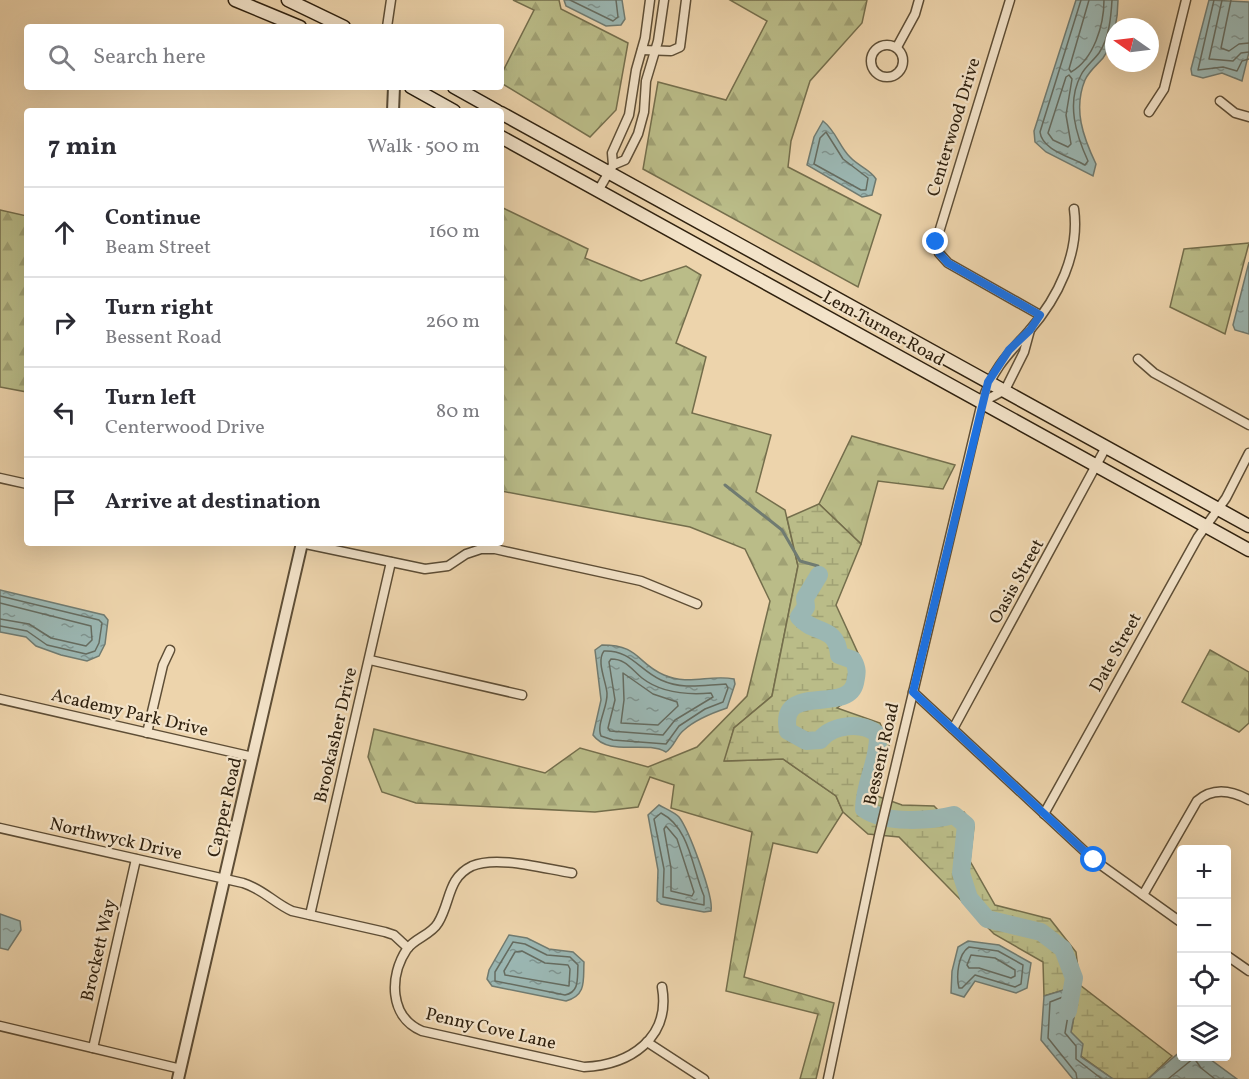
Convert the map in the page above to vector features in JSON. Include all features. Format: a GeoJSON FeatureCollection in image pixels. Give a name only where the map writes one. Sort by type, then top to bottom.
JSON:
{"type":"FeatureCollection","features":[{"type":"Feature","properties":{"kind":"main road"},"geometry":{"type":"LineString","coordinates":[[235,0],[293,24]]}},
{"type":"Feature","properties":{"kind":"main road"},"geometry":{"type":"LineString","coordinates":[[288,0],[338,24]]}},
{"type":"Feature","properties":{"kind":"main road"},"geometry":{"type":"LineString","coordinates":[[416,90],[449,108]]}},
{"type":"Feature","properties":{"kind":"main road","name":"Lem Turner Road"},"geometry":{"type":"LineString","coordinates":[[459,90],[492,108]]}},
{"type":"Feature","properties":{"kind":"main road","name":"Lem Turner Road"},"geometry":{"type":"LineString","coordinates":[[504,115],[610,168],[803,279],[1249,526]]}},
{"type":"Feature","properties":{"kind":"main road","name":"Lem Turner Road"},"geometry":{"type":"LineString","coordinates":[[504,139],[1249,550]]}},
{"type":"Feature","properties":{"kind":"main road"},"geometry":{"type":"LineString","coordinates":[[793,298],[803,279]]}},
{"type":"Feature","properties":{"kind":"street"},"geometry":{"type":"LineString","coordinates":[[387,24],[391,0]]}},
{"type":"Feature","properties":{"kind":"street"},"geometry":{"type":"LineString","coordinates":[[598,191],[610,168],[612,153],[629,115],[650,0]]}},
{"type":"Feature","properties":{"kind":"street"},"geometry":{"type":"LineString","coordinates":[[610,168],[625,160],[638,134],[644,112],[646,81],[664,0]]}},
{"type":"Feature","properties":{"kind":"street"},"geometry":{"type":"LineString","coordinates":[[642,50],[671,51],[680,47],[686,0]]}},
{"type":"Feature","properties":{"kind":"street"},"geometry":{"type":"LineString","coordinates":[[897,47],[915,14],[919,0]]}},
{"type":"Feature","properties":{"kind":"street","name":"Centerwood Drive"},"geometry":{"type":"LineString","coordinates":[[1010,0],[936,242],[939,253],[948,263],[1040,315]]}},
{"type":"Feature","properties":{"kind":"street"},"geometry":{"type":"LineString","coordinates":[[1149,111],[1164,89],[1186,0]]}},
{"type":"Feature","properties":{"kind":"street"},"geometry":{"type":"LineString","coordinates":[[393,108],[394,90]]}},
{"type":"Feature","properties":{"kind":"street"},"geometry":{"type":"LineString","coordinates":[[1220,101],[1235,113],[1249,117]]}},
{"type":"Feature","properties":{"kind":"street","name":"Bessent Road"},"geometry":{"type":"LineString","coordinates":[[828,1079],[887,799],[982,402],[988,382],[1009,350],[1030,330],[1066,272],[1076,230],[1074,209]]}},
{"type":"Feature","properties":{"kind":"street","name":"Bessent Road"},"geometry":{"type":"LineString","coordinates":[[1005,390],[1024,352],[1030,330]]}},
{"type":"Feature","properties":{"kind":"street"},"geometry":{"type":"LineString","coordinates":[[1138,359],[1154,373],[1249,425]]}},
{"type":"Feature","properties":{"kind":"street"},"geometry":{"type":"LineString","coordinates":[[982,402],[1005,390]]}},
{"type":"Feature","properties":{"kind":"street","name":"Oasis Street"},"geometry":{"type":"LineString","coordinates":[[953,729],[1098,466],[1106,447]]}},
{"type":"Feature","properties":{"kind":"street","name":"Date Street"},"geometry":{"type":"LineString","coordinates":[[1044,814],[1249,453]]}},
{"type":"Feature","properties":{"kind":"street"},"geometry":{"type":"LineString","coordinates":[[0,478],[24,483]]}},
{"type":"Feature","properties":{"kind":"street","name":"Capper Road"},"geometry":{"type":"LineString","coordinates":[[180,1074],[301,546]]}},
{"type":"Feature","properties":{"kind":"street"},"geometry":{"type":"LineString","coordinates":[[316,546],[437,569],[473,551],[495,549],[641,581],[697,604]]}},
{"type":"Feature","properties":{"kind":"street","name":"Brookasher Drive"},"geometry":{"type":"LineString","coordinates":[[310,915],[391,562]]}},
{"type":"Feature","properties":{"kind":"street"},"geometry":{"type":"LineString","coordinates":[[147,734],[163,665],[170,650]]}},
{"type":"Feature","properties":{"kind":"street"},"geometry":{"type":"LineString","coordinates":[[370,660],[522,695]]}},
{"type":"Feature","properties":{"kind":"street"},"geometry":{"type":"LineString","coordinates":[[913,692],[1094,860],[1177,919]]}},
{"type":"Feature","properties":{"kind":"street","name":"Academy Park Drive"},"geometry":{"type":"LineString","coordinates":[[0,699],[253,757]]}},
{"type":"Feature","properties":{"kind":"street"},"geometry":{"type":"LineString","coordinates":[[1143,895],[1197,801],[1205,794],[1218,791],[1228,791],[1249,800]]}},
{"type":"Feature","properties":{"kind":"street","name":"Northwyck Drive"},"geometry":{"type":"LineString","coordinates":[[0,828],[257,888],[281,906],[385,932],[394,935],[408,948]]}},
{"type":"Feature","properties":{"kind":"street","name":"Brockett Way"},"geometry":{"type":"LineString","coordinates":[[93,1048],[136,859]]}},
{"type":"Feature","properties":{"kind":"street"},"geometry":{"type":"LineString","coordinates":[[408,948],[438,924],[453,883],[461,872],[475,865],[492,861],[572,873]]}},
{"type":"Feature","properties":{"kind":"street","name":"Penny Cove Lane"},"geometry":{"type":"LineString","coordinates":[[408,948],[401,961],[395,992],[397,1008],[411,1026],[422,1031],[584,1067],[622,1061],[642,1048],[660,1019],[665,1001],[662,987]]}},
{"type":"Feature","properties":{"kind":"street"},"geometry":{"type":"LineString","coordinates":[[1231,958],[1249,970]]}},
{"type":"Feature","properties":{"kind":"street"},"geometry":{"type":"LineString","coordinates":[[0,1026],[93,1048],[180,1074]]}},
{"type":"Feature","properties":{"kind":"street"},"geometry":{"type":"LineString","coordinates":[[647,1042],[704,1079]]}},
{"type":"Feature","properties":{"kind":"green space"},"geometry":{"type":"Polygon","coordinates":[[[513,0],[559,0],[561,9],[628,43],[616,110],[590,137],[504,85],[504,69],[534,10],[513,0]]]}},
{"type":"Feature","properties":{"kind":"green space"},"geometry":{"type":"Polygon","coordinates":[[[730,0],[867,0],[862,23],[810,81],[791,141],[788,167],[881,215],[858,287],[643,169],[658,82],[726,100],[767,21],[730,0]]]}},
{"type":"Feature","properties":{"kind":"green space"},"geometry":{"type":"Polygon","coordinates":[[[504,208],[588,249],[585,258],[641,281],[686,266],[701,275],[676,343],[706,357],[692,413],[771,435],[756,492],[785,510],[798,566],[772,696],[734,728],[725,761],[783,759],[836,796],[843,812],[817,853],[773,843],[744,977],[834,1003],[816,1079],[800,1079],[818,1014],[726,991],[752,832],[671,808],[674,785],[650,777],[638,807],[595,812],[416,803],[382,792],[368,757],[374,729],[545,773],[580,748],[648,767],[697,747],[747,696],[770,601],[745,549],[690,527],[504,492],[504,208]]]}},
{"type":"Feature","properties":{"kind":"green space"},"geometry":{"type":"Polygon","coordinates":[[[0,210],[24,215],[24,391],[0,387],[0,210]]]}},
{"type":"Feature","properties":{"kind":"green space"},"geometry":{"type":"Polygon","coordinates":[[[1249,243],[1225,334],[1170,307],[1184,249],[1249,243]]]}},
{"type":"Feature","properties":{"kind":"green space"},"geometry":{"type":"Polygon","coordinates":[[[852,436],[955,465],[943,489],[878,481],[861,544],[819,504],[852,436]]]}},
{"type":"Feature","properties":{"kind":"green space"},"geometry":{"type":"Polygon","coordinates":[[[819,504],[861,544],[836,605],[862,662],[860,691],[837,708],[880,723],[889,745],[874,795],[902,805],[934,806],[940,812],[964,812],[974,826],[970,861],[995,905],[1050,919],[1076,952],[1080,985],[1044,996],[1043,962],[994,934],[899,837],[868,834],[843,812],[836,796],[783,759],[724,761],[734,728],[772,696],[798,566],[787,518],[819,504]]]}},
{"type":"Feature","properties":{"kind":"green space"},"geometry":{"type":"Polygon","coordinates":[[[1210,650],[1249,672],[1249,723],[1239,732],[1182,702],[1210,650]]]}},
{"type":"Feature","properties":{"kind":"green space"},"geometry":{"type":"Polygon","coordinates":[[[1080,985],[1172,1056],[1148,1079],[1113,1079],[1081,1056],[1071,1032],[1080,985]]]}},
{"type":"Feature","properties":{"kind":"water"},"geometry":{"type":"Polygon","coordinates":[[[564,0],[622,0],[625,19],[621,25],[606,26],[566,6],[564,0]]]}},
{"type":"Feature","properties":{"kind":"water"},"geometry":{"type":"Polygon","coordinates":[[[1076,0],[1118,0],[1116,18],[1105,18],[1105,54],[1085,80],[1081,91],[1081,123],[1096,164],[1093,176],[1046,152],[1035,142],[1034,131],[1076,0]]]}},
{"type":"Feature","properties":{"kind":"water"},"geometry":{"type":"Polygon","coordinates":[[[1209,0],[1249,2],[1249,52],[1242,81],[1222,73],[1203,78],[1192,75],[1191,69],[1209,0]]]}},
{"type":"Feature","properties":{"kind":"water"},"geometry":{"type":"Polygon","coordinates":[[[823,121],[850,157],[876,179],[872,195],[862,197],[807,165],[814,137],[823,121]]]}},
{"type":"Feature","properties":{"kind":"water"},"geometry":{"type":"Polygon","coordinates":[[[1249,262],[1249,334],[1235,330],[1233,325],[1249,262]]]}},
{"type":"Feature","properties":{"kind":"water"},"geometry":{"type":"Polygon","coordinates":[[[0,590],[104,615],[108,620],[105,644],[99,656],[87,661],[61,655],[36,646],[26,637],[0,632],[0,590]]]}},
{"type":"Feature","properties":{"kind":"water"},"geometry":{"type":"Polygon","coordinates":[[[602,645],[631,651],[655,670],[673,678],[682,680],[734,679],[735,684],[727,708],[689,726],[681,732],[666,752],[648,747],[618,747],[600,742],[593,735],[601,700],[595,650],[602,645]]]}},
{"type":"Feature","properties":{"kind":"water"},"geometry":{"type":"Polygon","coordinates":[[[659,805],[677,815],[683,824],[705,879],[711,911],[704,912],[661,904],[657,901],[658,870],[648,815],[659,805]]]}},
{"type":"Feature","properties":{"kind":"water"},"geometry":{"type":"Polygon","coordinates":[[[0,914],[20,921],[21,930],[8,950],[0,948],[0,914]]]}},
{"type":"Feature","properties":{"kind":"water"},"geometry":{"type":"Polygon","coordinates":[[[509,935],[527,938],[549,949],[573,952],[584,962],[583,981],[578,995],[566,1001],[492,986],[487,979],[489,970],[509,935]]]}},
{"type":"Feature","properties":{"kind":"water"},"geometry":{"type":"Polygon","coordinates":[[[968,941],[999,945],[1031,963],[1027,988],[1016,993],[975,981],[964,997],[951,993],[952,971],[958,947],[968,941]]]}},
{"type":"Feature","properties":{"kind":"water"},"geometry":{"type":"Polygon","coordinates":[[[1080,985],[1071,1032],[1083,1044],[1081,1057],[1113,1079],[1073,1079],[1041,1040],[1044,996],[1080,985]]]}},
{"type":"Feature","properties":{"kind":"water"},"geometry":{"type":"Polygon","coordinates":[[[1177,1054],[1177,1061],[1212,1061],[1237,1079],[1148,1079],[1177,1054]]]}},
{"type":"Feature","properties":{"kind":"waterway"},"geometry":{"type":"LineString","coordinates":[[725,485],[782,530],[800,561],[818,566],[819,575]]}},
{"type":"Feature","properties":{"kind":"waterway"},"geometry":{"type":"LineString","coordinates":[[819,575],[805,598],[806,607],[799,617],[805,623],[824,631],[834,639],[839,655],[853,660],[857,671],[855,683],[850,692],[840,697],[803,702],[793,707],[788,716],[788,731],[806,741],[820,740],[832,730],[848,726],[865,728],[878,735],[878,745],[866,790],[864,809],[884,817],[908,820],[954,815],[966,825],[961,873],[969,898],[987,919],[1041,932],[1063,949],[1074,978],[1068,1011]]}},
{"type":"Feature","properties":{"kind":"route"},"geometry":{"type":"LineString","coordinates":[[936,242],[939,253],[948,263],[1040,315],[1030,330],[1009,350],[988,382],[913,692],[1094,860]]}}]}
